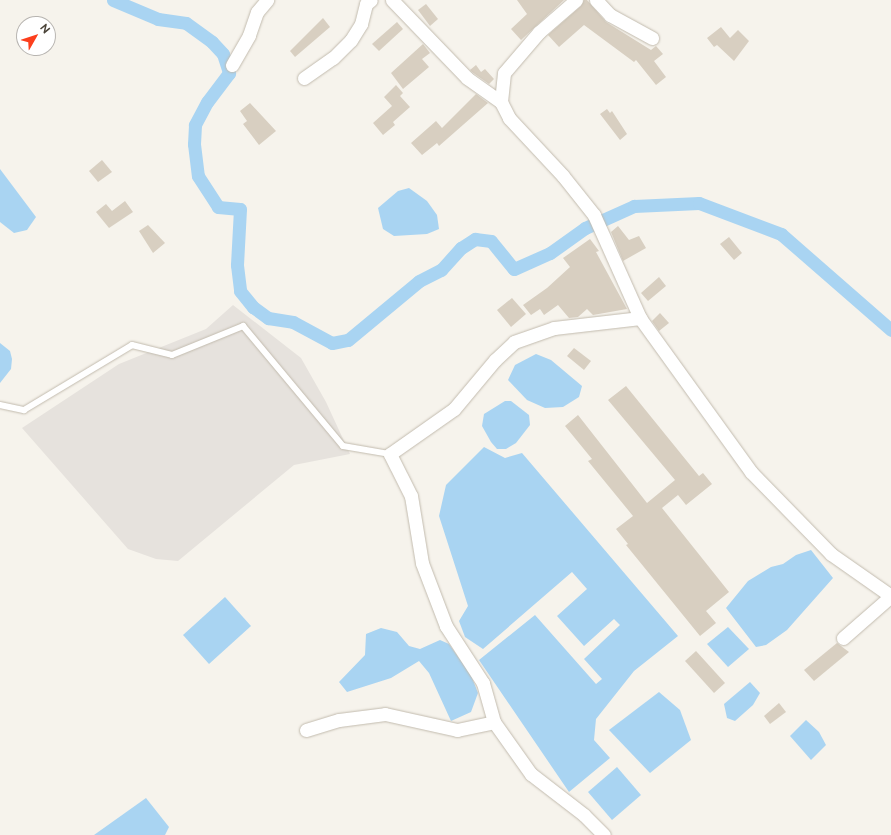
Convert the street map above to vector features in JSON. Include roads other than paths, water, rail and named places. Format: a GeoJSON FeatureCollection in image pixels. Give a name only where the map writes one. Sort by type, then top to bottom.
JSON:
{"type":"FeatureCollection","features":[{"type":"Feature","properties":{"kind":"street"},"geometry":{"type":"LineString","coordinates":[[232,65],[249,35],[257,12],[267,0]]}},
{"type":"Feature","properties":{"kind":"street"},"geometry":{"type":"LineString","coordinates":[[304,78],[334,58],[351,40],[361,24],[366,4],[371,0]]}},
{"type":"Feature","properties":{"kind":"street"},"geometry":{"type":"LineString","coordinates":[[392,0],[467,78],[501,102],[513,123],[563,176],[594,215],[602,229],[640,318],[750,472],[831,554],[891,596],[843,638]]}},
{"type":"Feature","properties":{"kind":"street"},"geometry":{"type":"LineString","coordinates":[[501,102],[504,73],[539,32],[576,0]]}},
{"type":"Feature","properties":{"kind":"street"},"geometry":{"type":"LineString","coordinates":[[596,0],[610,15],[652,38]]}},
{"type":"Feature","properties":{"kind":"street"},"geometry":{"type":"LineString","coordinates":[[604,835],[584,815],[531,774],[494,722],[483,683],[446,626],[422,563],[411,496],[390,454],[454,409],[495,360],[514,342],[554,328],[640,318]]}},
{"type":"Feature","properties":{"kind":"street"},"geometry":{"type":"LineString","coordinates":[[306,730],[339,720],[385,714],[457,730],[494,722]]}},
{"type":"Feature","properties":{"kind":"lane"},"geometry":{"type":"LineString","coordinates":[[0,405],[24,410],[132,344],[172,355],[243,326],[343,446],[390,454]]}},
{"type":"Feature","properties":{"kind":"water"},"geometry":{"type":"Polygon","coordinates":[[[0,169],[36,217],[27,230],[14,233],[0,222],[0,169]]]}},
{"type":"Feature","properties":{"kind":"water"},"geometry":{"type":"Polygon","coordinates":[[[409,188],[427,201],[437,215],[439,229],[427,234],[394,236],[383,229],[378,208],[398,191],[409,188]]]}},
{"type":"Feature","properties":{"kind":"water"},"geometry":{"type":"Polygon","coordinates":[[[0,343],[10,351],[12,359],[11,369],[0,383],[0,343]]]}},
{"type":"Feature","properties":{"kind":"water"},"geometry":{"type":"Polygon","coordinates":[[[536,354],[551,360],[582,386],[579,397],[563,407],[545,408],[527,400],[508,380],[515,365],[536,354]]]}},
{"type":"Feature","properties":{"kind":"water"},"geometry":{"type":"Polygon","coordinates":[[[505,401],[511,401],[529,415],[530,425],[516,443],[506,449],[497,449],[491,442],[482,426],[484,414],[505,401]]]}},
{"type":"Feature","properties":{"kind":"water"},"geometry":{"type":"Polygon","coordinates":[[[484,447],[505,458],[522,453],[678,636],[634,671],[596,719],[594,740],[610,758],[569,792],[479,660],[535,615],[596,684],[602,679],[584,659],[620,625],[614,619],[584,646],[557,616],[587,589],[572,572],[483,649],[465,637],[459,621],[468,606],[439,516],[446,485],[484,447]]]}},
{"type":"Feature","properties":{"kind":"water"},"geometry":{"type":"Polygon","coordinates":[[[811,550],[833,578],[787,630],[766,645],[756,647],[726,608],[748,581],[771,567],[783,564],[796,555],[811,550]]]}},
{"type":"Feature","properties":{"kind":"water"},"geometry":{"type":"Polygon","coordinates":[[[225,597],[251,626],[209,664],[183,635],[225,597]]]}},
{"type":"Feature","properties":{"kind":"water"},"geometry":{"type":"Polygon","coordinates":[[[728,627],[749,649],[728,667],[707,644],[728,627]]]}},
{"type":"Feature","properties":{"kind":"water"},"geometry":{"type":"Polygon","coordinates":[[[381,628],[397,632],[409,646],[420,649],[440,640],[449,644],[471,675],[478,693],[471,712],[451,721],[429,673],[419,661],[391,678],[347,692],[339,682],[365,655],[366,634],[381,628]]]}},
{"type":"Feature","properties":{"kind":"water"},"geometry":{"type":"Polygon","coordinates":[[[750,682],[760,693],[753,705],[735,721],[727,718],[724,704],[750,682]]]}},
{"type":"Feature","properties":{"kind":"water"},"geometry":{"type":"Polygon","coordinates":[[[659,692],[680,710],[691,740],[650,773],[609,730],[659,692]]]}},
{"type":"Feature","properties":{"kind":"water"},"geometry":{"type":"Polygon","coordinates":[[[806,720],[819,732],[826,745],[811,760],[790,736],[806,720]]]}},
{"type":"Feature","properties":{"kind":"water"},"geometry":{"type":"Polygon","coordinates":[[[617,767],[641,795],[612,820],[588,792],[617,767]]]}},
{"type":"Feature","properties":{"kind":"water"},"geometry":{"type":"Polygon","coordinates":[[[146,798],[169,827],[165,835],[94,835],[146,798]]]}},
{"type":"Feature","properties":{"kind":"waterway"},"geometry":{"type":"LineString","coordinates":[[113,0],[158,19],[186,23],[212,42],[223,54],[229,73],[207,102],[195,125],[194,144],[198,176],[218,207],[240,209],[237,265],[240,291],[253,307],[268,318],[293,322],[332,343],[348,340],[419,281],[441,270],[461,248],[475,239],[491,241],[514,269],[550,253],[585,228],[634,206],[699,203],[781,234],[891,330]]}}]}
